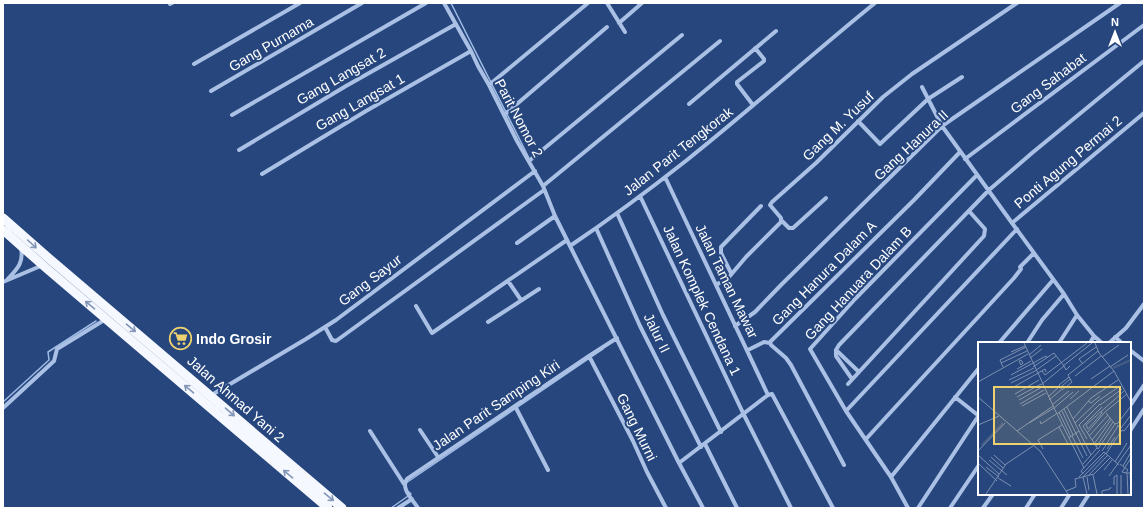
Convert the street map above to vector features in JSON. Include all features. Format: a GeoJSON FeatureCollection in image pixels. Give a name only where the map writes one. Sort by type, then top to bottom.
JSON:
{"type":"FeatureCollection","features":[{"type":"Feature","properties":{"kind":"highway","name":"Jalan Ahmad Yani 2"},"geometry":{"type":"LineString","coordinates":[[3,218],[46,262],[106,319],[256,442],[342,508]]}},
{"type":"Feature","properties":{"kind":"highway","name":"Jalan Ahmad Yani 2"},"geometry":{"type":"LineString","coordinates":[[3,230],[20,245],[46,262],[210,396],[256,442],[328,508]]}},
{"type":"Feature","properties":{"kind":"street"},"geometry":{"type":"LineString","coordinates":[[194,64],[300,3]]}},
{"type":"Feature","properties":{"kind":"street","name":"Gang Purnama"},"geometry":{"type":"LineString","coordinates":[[212,91],[362,3]]}},
{"type":"Feature","properties":{"kind":"street"},"geometry":{"type":"LineString","coordinates":[[232,115],[426,3]]}},
{"type":"Feature","properties":{"kind":"street","name":"Parit Nomor 2"},"geometry":{"type":"LineString","coordinates":[[444,3],[535,172],[570,246]]}},
{"type":"Feature","properties":{"kind":"street"},"geometry":{"type":"LineString","coordinates":[[489,85],[588,3]]}},
{"type":"Feature","properties":{"kind":"street"},"geometry":{"type":"LineString","coordinates":[[606,3],[626,32]]}},
{"type":"Feature","properties":{"kind":"street"},"geometry":{"type":"LineString","coordinates":[[619,23],[642,3]]}},
{"type":"Feature","properties":{"kind":"street","name":"Jalan Parit Tengkorak"},"geometry":{"type":"LineString","coordinates":[[570,246],[618,213],[665,177],[754,106],[818,49],[875,3]]}},
{"type":"Feature","properties":{"kind":"street","name":"Gang M. Yusuf"},"geometry":{"type":"LineString","coordinates":[[781,220],[771,208],[770,205],[772,202],[816,163],[884,97],[912,74],[1017,3]]}},
{"type":"Feature","properties":{"kind":"street","name":"Gang Hanura II"},"geometry":{"type":"LineString","coordinates":[[735,326],[755,312],[781,284],[942,126],[1120,3]]}},
{"type":"Feature","properties":{"kind":"street","name":"Gang Langsat 2"},"geometry":{"type":"LineString","coordinates":[[239,150],[346,86],[456,24]]}},
{"type":"Feature","properties":{"kind":"street","name":"Gang Sahabat"},"geometry":{"type":"LineString","coordinates":[[965,159],[1144,25]]}},
{"type":"Feature","properties":{"kind":"street"},"geometry":{"type":"LineString","coordinates":[[504,115],[607,27]]}},
{"type":"Feature","properties":{"kind":"street"},"geometry":{"type":"LineString","coordinates":[[690,104],[776,31]]}},
{"type":"Feature","properties":{"kind":"street"},"geometry":{"type":"LineString","coordinates":[[529,161],[682,36]]}},
{"type":"Feature","properties":{"kind":"street"},"geometry":{"type":"LineString","coordinates":[[325,328],[332,340],[336,341],[543,188],[720,41]]}},
{"type":"Feature","properties":{"kind":"street"},"geometry":{"type":"LineString","coordinates":[[754,106],[737,82],[764,61],[755,48]]}},
{"type":"Feature","properties":{"kind":"street","name":"Gang Langsat 1"},"geometry":{"type":"LineString","coordinates":[[262,174],[366,111],[471,52]]}},
{"type":"Feature","properties":{"kind":"street"},"geometry":{"type":"LineString","coordinates":[[852,379],[836,356],[836,350],[839,345],[989,190],[1144,61]]}},
{"type":"Feature","properties":{"kind":"street"},"geometry":{"type":"LineString","coordinates":[[858,121],[878,144],[880,144],[928,100],[962,77]]}},
{"type":"Feature","properties":{"kind":"street"},"geometry":{"type":"LineString","coordinates":[[922,87],[942,126],[1012,223]]}},
{"type":"Feature","properties":{"kind":"street","name":"Ponti Agung Permai 2"},"geometry":{"type":"LineString","coordinates":[[1101,342],[1077,315],[1064,294],[1012,223],[1144,113]]}},
{"type":"Feature","properties":{"kind":"street","name":"Gang Hanura Dalam A"},"geometry":{"type":"LineString","coordinates":[[844,464],[790,365],[770,343],[914,200],[960,152]]}},
{"type":"Feature","properties":{"kind":"street","name":"Gang Sayur"},"geometry":{"type":"LineString","coordinates":[[210,396],[325,328],[535,172]]}},
{"type":"Feature","properties":{"kind":"street","name":"Gang Hanuara Dalam B"},"geometry":{"type":"LineString","coordinates":[[908,508],[891,477],[846,411],[810,348],[855,299],[977,175]]}},
{"type":"Feature","properties":{"kind":"street","name":"Jalan Taman Mawar"},"geometry":{"type":"LineString","coordinates":[[665,177],[768,395],[770,394],[773,396],[833,508]]}},
{"type":"Feature","properties":{"kind":"street","name":"Jalan Komplek Cendana 1"},"geometry":{"type":"LineString","coordinates":[[640,196],[744,414],[791,508]]}},
{"type":"Feature","properties":{"kind":"street"},"geometry":{"type":"LineString","coordinates":[[716,285],[727,279],[781,222],[781,220],[789,228],[793,228],[826,198]]}},
{"type":"Feature","properties":{"kind":"street"},"geometry":{"type":"LineString","coordinates":[[731,274],[721,253],[721,247],[761,206]]}},
{"type":"Feature","properties":{"kind":"street"},"geometry":{"type":"LineString","coordinates":[[848,384],[984,236],[985,229],[969,211]]}},
{"type":"Feature","properties":{"kind":"street"},"geometry":{"type":"LineString","coordinates":[[618,213],[663,315],[721,432]]}},
{"type":"Feature","properties":{"kind":"street"},"geometry":{"type":"LineString","coordinates":[[517,242],[555,216]]}},
{"type":"Feature","properties":{"kind":"street","name":"Jalur II"},"geometry":{"type":"LineString","coordinates":[[596,228],[640,326],[701,447]]}},
{"type":"Feature","properties":{"kind":"street"},"geometry":{"type":"LineString","coordinates":[[846,411],[1017,229]]}},
{"type":"Feature","properties":{"kind":"street"},"geometry":{"type":"LineString","coordinates":[[416,306],[432,333],[567,240]]}},
{"type":"Feature","properties":{"kind":"street"},"geometry":{"type":"LineString","coordinates":[[5,281],[21,262],[22,255],[20,245]]}},
{"type":"Feature","properties":{"kind":"street"},"geometry":{"type":"LineString","coordinates":[[570,246],[702,508]]}},
{"type":"Feature","properties":{"kind":"street"},"geometry":{"type":"LineString","coordinates":[[866,439],[1014,278],[1021,269],[1020,267],[1034,253]]}},
{"type":"Feature","properties":{"kind":"street"},"geometry":{"type":"LineString","coordinates":[[5,281],[46,262]]}},
{"type":"Feature","properties":{"kind":"street"},"geometry":{"type":"LineString","coordinates":[[1001,342],[1053,280]]}},
{"type":"Feature","properties":{"kind":"street"},"geometry":{"type":"LineString","coordinates":[[508,281],[521,300]]}},
{"type":"Feature","properties":{"kind":"street"},"geometry":{"type":"LineString","coordinates":[[488,322],[539,289]]}},
{"type":"Feature","properties":{"kind":"street"},"geometry":{"type":"LineString","coordinates":[[1028,342],[1046,314],[1064,294]]}},
{"type":"Feature","properties":{"kind":"street"},"geometry":{"type":"LineString","coordinates":[[1110,342],[1126,328],[1144,304]]}},
{"type":"Feature","properties":{"kind":"street"},"geometry":{"type":"LineString","coordinates":[[1060,342],[1077,315]]}},
{"type":"Feature","properties":{"kind":"street"},"geometry":{"type":"LineString","coordinates":[[3,408],[54,361],[57,349],[106,319]]}},
{"type":"Feature","properties":{"kind":"street"},"geometry":{"type":"LineString","coordinates":[[1091,342],[1094,336]]}},
{"type":"Feature","properties":{"kind":"street","name":"Jalan Parit Samping Kiri"},"geometry":{"type":"LineString","coordinates":[[404,484],[407,479],[438,457],[516,409],[616,338]]}},
{"type":"Feature","properties":{"kind":"street"},"geometry":{"type":"LineString","coordinates":[[1115,338],[1121,342]]}},
{"type":"Feature","properties":{"kind":"street"},"geometry":{"type":"LineString","coordinates":[[748,350],[764,342],[770,343]]}},
{"type":"Feature","properties":{"kind":"street"},"geometry":{"type":"LineString","coordinates":[[836,350],[859,372]]}},
{"type":"Feature","properties":{"kind":"street"},"geometry":{"type":"LineString","coordinates":[[1131,351],[1144,361]]}},
{"type":"Feature","properties":{"kind":"street","name":"Gang Murni"},"geometry":{"type":"LineString","coordinates":[[589,356],[666,508]]}},
{"type":"Feature","properties":{"kind":"street"},"geometry":{"type":"LineString","coordinates":[[891,477],[978,369]]}},
{"type":"Feature","properties":{"kind":"street"},"geometry":{"type":"LineString","coordinates":[[1131,404],[1144,385]]}},
{"type":"Feature","properties":{"kind":"street"},"geometry":{"type":"LineString","coordinates":[[679,463],[706,444],[768,395]]}},
{"type":"Feature","properties":{"kind":"street"},"geometry":{"type":"LineString","coordinates":[[955,397],[978,414]]}},
{"type":"Feature","properties":{"kind":"street"},"geometry":{"type":"LineString","coordinates":[[516,409],[548,470]]}},
{"type":"Feature","properties":{"kind":"street"},"geometry":{"type":"LineString","coordinates":[[1131,429],[1144,409]]}},
{"type":"Feature","properties":{"kind":"street"},"geometry":{"type":"LineString","coordinates":[[918,508],[978,417]]}},
{"type":"Feature","properties":{"kind":"street"},"geometry":{"type":"LineString","coordinates":[[420,430],[438,457]]}},
{"type":"Feature","properties":{"kind":"street"},"geometry":{"type":"LineString","coordinates":[[370,431],[418,508]]}},
{"type":"Feature","properties":{"kind":"street"},"geometry":{"type":"LineString","coordinates":[[706,444],[737,508]]}},
{"type":"Feature","properties":{"kind":"street"},"geometry":{"type":"LineString","coordinates":[[950,508],[978,466]]}},
{"type":"Feature","properties":{"kind":"street"},"geometry":{"type":"LineString","coordinates":[[983,508],[992,495]]}},
{"type":"Feature","properties":{"kind":"street"},"geometry":{"type":"LineString","coordinates":[[1026,508],[1034,495]]}},
{"type":"Feature","properties":{"kind":"street"},"geometry":{"type":"LineString","coordinates":[[1061,508],[1069,495]]}},
{"type":"Feature","properties":{"kind":"street"},"geometry":{"type":"LineString","coordinates":[[1080,508],[1089,495]]}},
{"type":"Feature","properties":{"kind":"street"},"geometry":{"type":"LineString","coordinates":[[398,508],[410,496]]}},
{"type":"Feature","properties":{"kind":"waterway"},"geometry":{"type":"LineString","coordinates":[[451,3],[530,160]]}},
{"type":"Feature","properties":{"kind":"waterway"},"geometry":{"type":"LineString","coordinates":[[3,402],[49,360],[48,352],[96,321]]}},
{"type":"Feature","properties":{"kind":"waterway"},"geometry":{"type":"LineString","coordinates":[[406,483],[603,349]]}},
{"type":"Feature","properties":{"kind":"waterway"},"geometry":{"type":"LineString","coordinates":[[391,508],[411,494],[409,492]]}},
{"type":"Feature","properties":{"kind":"place","name":"Indo Grosir"},"geometry":{"type":"Point","coordinates":[180,339]}}]}
